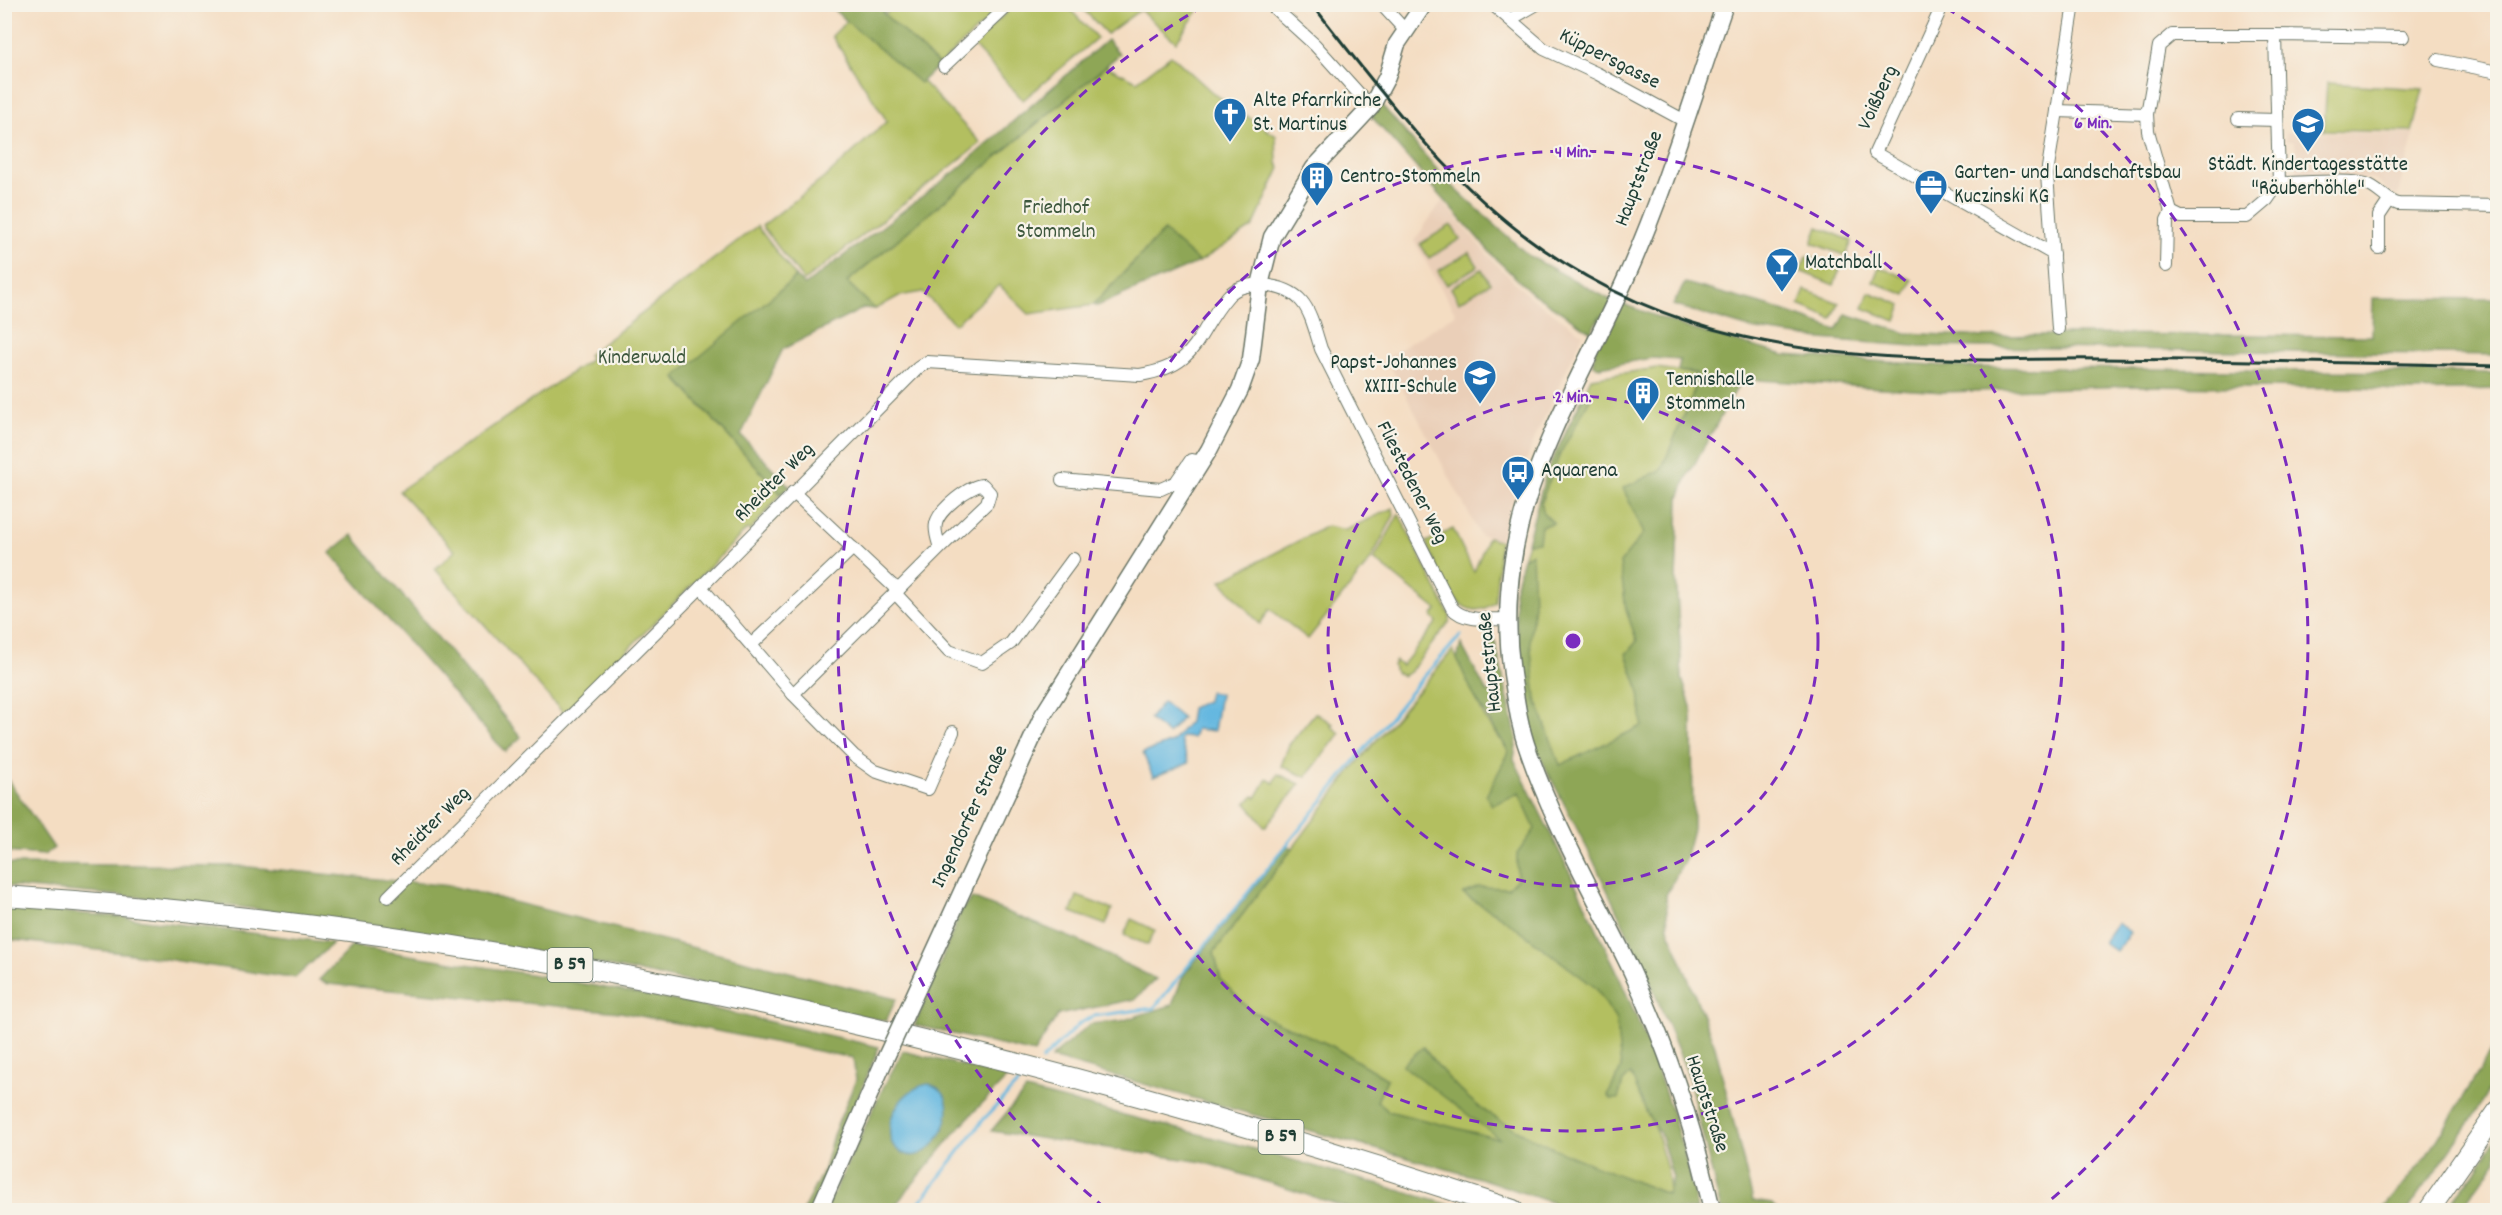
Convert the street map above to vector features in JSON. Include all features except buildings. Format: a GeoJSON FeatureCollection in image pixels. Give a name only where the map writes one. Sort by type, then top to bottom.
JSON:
{"type":"FeatureCollection","features":[{"type":"Feature","properties":{"kind":"main road","name":"B 59"},"geometry":{"type":"LineString","coordinates":[[4,896],[227,917],[375,934],[608,972],[775,1006],[1047,1071],[1296,1141],[1513,1210]]}},
{"type":"Feature","properties":{"kind":"main road"},"geometry":{"type":"LineString","coordinates":[[2428,1210],[2498,1111]]}},
{"type":"Feature","properties":{"kind":"street"},"geometry":{"type":"LineString","coordinates":[[944,66],[1010,4]]}},
{"type":"Feature","properties":{"kind":"street"},"geometry":{"type":"LineString","coordinates":[[1270,4],[1315,45],[1371,107]]}},
{"type":"Feature","properties":{"kind":"street"},"geometry":{"type":"LineString","coordinates":[[1381,4],[1404,29]]}},
{"type":"Feature","properties":{"kind":"street","name":"Ingendorfer Straße"},"geometry":{"type":"LineString","coordinates":[[819,1210],[885,1059],[1043,715],[1202,462],[1247,372],[1260,285],[1272,237],[1282,217],[1324,156],[1371,107],[1383,85],[1394,50],[1404,29],[1424,4]]}},
{"type":"Feature","properties":{"kind":"street","name":"Küppersgasse"},"geometry":{"type":"LineString","coordinates":[[1492,4],[1544,49],[1598,74],[1685,121]]}},
{"type":"Feature","properties":{"kind":"street"},"geometry":{"type":"LineString","coordinates":[[1511,19],[1537,4]]}},
{"type":"Feature","properties":{"kind":"street","name":"Voißberg"},"geometry":{"type":"LineString","coordinates":[[1943,4],[1875,153],[2053,254]]}},
{"type":"Feature","properties":{"kind":"street"},"geometry":{"type":"LineString","coordinates":[[2058,329],[2047,174],[2074,4]]}},
{"type":"Feature","properties":{"kind":"street","name":"Hauptstraße"},"geometry":{"type":"LineString","coordinates":[[1712,1210],[1682,1095],[1659,1032],[1528,752],[1518,715],[1506,619],[1512,554],[1535,474],[1626,277],[1685,121],[1723,5]]}},
{"type":"Feature","properties":{"kind":"street"},"geometry":{"type":"LineString","coordinates":[[2166,266],[2167,220],[2171,212],[2148,131],[2147,114],[2159,46],[2172,35],[2403,37]]}},
{"type":"Feature","properties":{"kind":"street"},"geometry":{"type":"LineString","coordinates":[[2171,212],[2181,217],[2247,217],[2267,200],[2279,183],[2275,35]]}},
{"type":"Feature","properties":{"kind":"street"},"geometry":{"type":"LineString","coordinates":[[2438,60],[2498,72]]}},
{"type":"Feature","properties":{"kind":"street"},"geometry":{"type":"LineString","coordinates":[[2057,111],[2147,114]]}},
{"type":"Feature","properties":{"kind":"street"},"geometry":{"type":"LineString","coordinates":[[2238,119],[2277,120]]}},
{"type":"Feature","properties":{"kind":"street"},"geometry":{"type":"LineString","coordinates":[[2279,183],[2365,184],[2379,191],[2389,201],[2398,204],[2498,206]]}},
{"type":"Feature","properties":{"kind":"street"},"geometry":{"type":"LineString","coordinates":[[2379,248],[2379,216],[2389,201]]}},
{"type":"Feature","properties":{"kind":"street","name":"Rheidter Weg"},"geometry":{"type":"LineString","coordinates":[[388,897],[918,368],[927,362],[1140,375],[1158,372],[1189,354],[1229,295],[1242,287],[1260,285]]}},
{"type":"Feature","properties":{"kind":"street","name":"Fliestedener Weg"},"geometry":{"type":"LineString","coordinates":[[1260,285],[1282,288],[1297,294],[1308,309],[1321,349],[1452,608],[1461,616],[1468,618],[1506,619]]}},
{"type":"Feature","properties":{"kind":"street"},"geometry":{"type":"LineString","coordinates":[[1062,480],[1161,489],[1176,482],[1191,460],[1202,462]]}},
{"type":"Feature","properties":{"kind":"street"},"geometry":{"type":"LineString","coordinates":[[793,694],[987,503],[990,493],[983,485],[975,485],[965,490],[939,517],[935,525],[940,548]]}},
{"type":"Feature","properties":{"kind":"street"},"geometry":{"type":"LineString","coordinates":[[793,492],[892,585],[949,651],[982,663],[1011,643],[1073,559]]}},
{"type":"Feature","properties":{"kind":"street"},"geometry":{"type":"LineString","coordinates":[[752,644],[853,548]]}},
{"type":"Feature","properties":{"kind":"street"},"geometry":{"type":"LineString","coordinates":[[701,587],[793,694],[854,756],[875,771],[928,789],[953,732]]}},
{"type":"Feature","properties":{"kind":"shaded area"},"geometry":{"type":"Polygon","coordinates":[[[2286,132],[2414,134],[2397,197],[2375,180],[2297,176],[2297,154],[2294,141],[2286,141],[2286,132]]]}},
{"type":"Feature","properties":{"kind":"shaded area","name":"Papst-Johannes XXIII-Schule"},"geometry":{"type":"Polygon","coordinates":[[[1442,201],[1494,262],[1530,297],[1583,334],[1534,440],[1500,541],[1480,535],[1386,358],[1456,314],[1414,241],[1442,201]]]}},
{"type":"Feature","properties":{"kind":"green space"},"geometry":{"type":"Polygon","coordinates":[[[895,4],[989,5],[996,12],[939,65],[885,15],[895,4]]]}},
{"type":"Feature","properties":{"kind":"green space"},"geometry":{"type":"Polygon","coordinates":[[[828,5],[891,5],[883,13],[939,65],[920,83],[828,5]]]}},
{"type":"Feature","properties":{"kind":"green space"},"geometry":{"type":"Polygon","coordinates":[[[1015,5],[1066,5],[1097,38],[1023,100],[972,44],[1015,5]]]}},
{"type":"Feature","properties":{"kind":"green space"},"geometry":{"type":"Polygon","coordinates":[[[1079,5],[1202,5],[1176,42],[1140,10],[1107,34],[1079,5]]]}},
{"type":"Feature","properties":{"kind":"green space"},"geometry":{"type":"Polygon","coordinates":[[[856,12],[981,143],[804,281],[762,226],[828,175],[887,121],[832,36],[856,12]]]}},
{"type":"Feature","properties":{"kind":"green space"},"geometry":{"type":"Polygon","coordinates":[[[1107,40],[1120,54],[847,282],[875,309],[864,308],[783,349],[741,435],[790,487],[781,494],[675,377],[796,277],[805,285],[957,170],[1107,40]]]}},
{"type":"Feature","properties":{"kind":"green space","name":"Friedhof Stommeln"},"geometry":{"type":"Polygon","coordinates":[[[1171,55],[1212,92],[1276,136],[1277,163],[1280,168],[1253,227],[1199,262],[1163,231],[1093,305],[1029,314],[999,285],[955,324],[922,292],[899,296],[875,309],[847,282],[1106,66],[1137,81],[1171,55]]]}},
{"type":"Feature","properties":{"kind":"green space"},"geometry":{"type":"Polygon","coordinates":[[[2327,83],[2423,89],[2412,132],[2324,130],[2327,83]]]}},
{"type":"Feature","properties":{"kind":"green space"},"geometry":{"type":"Polygon","coordinates":[[[1379,102],[1447,181],[1529,256],[1609,299],[1691,329],[1784,355],[1962,367],[2497,373],[2497,389],[2410,391],[2365,388],[2134,386],[1944,392],[1742,379],[1686,479],[1679,498],[1676,578],[1682,679],[1692,710],[1693,829],[1685,859],[1666,895],[1668,928],[1715,1046],[1753,1201],[1772,1204],[1777,1210],[1721,1210],[1688,1075],[1650,981],[1593,860],[1535,747],[1522,705],[1514,591],[1523,558],[1532,553],[1534,605],[1530,640],[1536,699],[1560,765],[1642,726],[1639,690],[1626,654],[1637,641],[1626,610],[1620,563],[1644,533],[1623,488],[1661,470],[1692,396],[1696,373],[1678,371],[1680,360],[1652,358],[1600,367],[1593,365],[1600,315],[1591,332],[1532,293],[1496,259],[1372,117],[1379,102]]]}},
{"type":"Feature","properties":{"kind":"green space"},"geometry":{"type":"Polygon","coordinates":[[[1451,225],[1460,239],[1429,258],[1420,244],[1451,225]]]}},
{"type":"Feature","properties":{"kind":"green space","name":"Kinderwald"},"geometry":{"type":"Polygon","coordinates":[[[757,226],[796,277],[675,378],[781,494],[750,531],[747,529],[564,714],[435,569],[455,551],[399,491],[591,359],[588,355],[757,226]]]}},
{"type":"Feature","properties":{"kind":"green space"},"geometry":{"type":"Polygon","coordinates":[[[1818,227],[1852,241],[1846,256],[1812,243],[1818,227]]]}},
{"type":"Feature","properties":{"kind":"green space"},"geometry":{"type":"Polygon","coordinates":[[[1164,231],[1199,262],[1097,306],[1093,305],[1164,231]]]}},
{"type":"Feature","properties":{"kind":"green space"},"geometry":{"type":"Polygon","coordinates":[[[1469,252],[1478,266],[1447,285],[1438,271],[1469,252]]]}},
{"type":"Feature","properties":{"kind":"green space"},"geometry":{"type":"Polygon","coordinates":[[[1807,256],[1840,269],[1834,285],[1800,271],[1807,256]]]}},
{"type":"Feature","properties":{"kind":"green space"},"geometry":{"type":"Polygon","coordinates":[[[1879,267],[1912,280],[1906,295],[1873,282],[1879,267]]]}},
{"type":"Feature","properties":{"kind":"green space"},"geometry":{"type":"Polygon","coordinates":[[[1481,269],[1490,283],[1459,302],[1451,288],[1481,269]]]}},
{"type":"Feature","properties":{"kind":"green space"},"geometry":{"type":"Polygon","coordinates":[[[1685,283],[1768,306],[1837,330],[1846,314],[1906,333],[1986,337],[2067,334],[2372,336],[2373,298],[2497,299],[2497,355],[1914,346],[1820,339],[1756,330],[1673,305],[1685,283]]]}},
{"type":"Feature","properties":{"kind":"green space"},"geometry":{"type":"Polygon","coordinates":[[[1805,290],[1839,303],[1832,319],[1799,305],[1805,290]]]}},
{"type":"Feature","properties":{"kind":"green space"},"geometry":{"type":"Polygon","coordinates":[[[1869,292],[1902,305],[1896,321],[1863,308],[1869,292]]]}},
{"type":"Feature","properties":{"kind":"green space"},"geometry":{"type":"Polygon","coordinates":[[[1657,368],[1722,378],[1679,498],[1676,578],[1682,679],[1692,710],[1550,780],[1532,718],[1523,558],[1561,443],[1591,378],[1657,368]]]}},
{"type":"Feature","properties":{"kind":"green space"},"geometry":{"type":"Polygon","coordinates":[[[1585,393],[1591,397],[1560,454],[1541,502],[1544,514],[1554,523],[1541,526],[1539,542],[1527,543],[1546,473],[1585,393]]]}},
{"type":"Feature","properties":{"kind":"green space"},"geometry":{"type":"Polygon","coordinates":[[[1393,508],[1394,515],[1370,561],[1308,639],[1270,609],[1260,624],[1221,581],[1327,526],[1346,530],[1393,508]]]}},
{"type":"Feature","properties":{"kind":"green space"},"geometry":{"type":"Polygon","coordinates":[[[1399,514],[1450,616],[1450,621],[1410,672],[1403,676],[1395,672],[1393,665],[1396,661],[1402,666],[1437,622],[1432,616],[1437,610],[1374,559],[1399,514]]]}},
{"type":"Feature","properties":{"kind":"green space"},"geometry":{"type":"Polygon","coordinates":[[[1453,529],[1474,572],[1488,537],[1500,541],[1495,602],[1482,609],[1470,609],[1460,603],[1451,593],[1426,542],[1453,529]]]}},
{"type":"Feature","properties":{"kind":"green space"},"geometry":{"type":"Polygon","coordinates":[[[352,535],[521,737],[505,752],[330,553],[352,535]]]}},
{"type":"Feature","properties":{"kind":"green space"},"geometry":{"type":"Polygon","coordinates":[[[1489,641],[1495,641],[1517,739],[1514,759],[1620,979],[1644,1035],[1683,1151],[1697,1210],[1574,1210],[1486,1180],[1051,1058],[1090,1024],[1121,1021],[1172,1005],[1183,976],[1287,846],[1293,848],[1214,952],[1221,980],[1251,1011],[1332,1046],[1387,1079],[1377,1101],[1388,1111],[1500,1139],[1402,1065],[1423,1047],[1454,1084],[1491,1115],[1555,1149],[1667,1194],[1673,1178],[1660,1133],[1647,1114],[1631,1074],[1623,1082],[1618,1099],[1611,1099],[1608,1095],[1621,1068],[1616,1020],[1596,988],[1500,916],[1463,894],[1479,887],[1508,888],[1517,879],[1517,854],[1535,829],[1519,793],[1492,805],[1486,796],[1509,752],[1473,694],[1457,659],[1461,644],[1487,692],[1499,691],[1489,641]]]}},
{"type":"Feature","properties":{"kind":"green space"},"geometry":{"type":"Polygon","coordinates":[[[1453,650],[1484,716],[1509,752],[1492,805],[1519,793],[1579,922],[1616,1010],[1648,1099],[1667,1170],[1669,1188],[1667,1194],[1388,1111],[1377,1101],[1387,1079],[1332,1046],[1251,1011],[1200,971],[1353,768],[1453,650]]]}},
{"type":"Feature","properties":{"kind":"green space"},"geometry":{"type":"Polygon","coordinates":[[[1315,713],[1333,724],[1331,726],[1340,733],[1306,777],[1281,766],[1289,745],[1315,713]]]}},
{"type":"Feature","properties":{"kind":"green space"},"geometry":{"type":"Polygon","coordinates":[[[1278,774],[1300,784],[1265,827],[1246,803],[1254,796],[1256,798],[1267,779],[1274,783],[1278,774]]]}},
{"type":"Feature","properties":{"kind":"green space"},"geometry":{"type":"Polygon","coordinates":[[[4,780],[8,780],[54,848],[44,855],[5,852],[4,780]]]}},
{"type":"Feature","properties":{"kind":"green space"},"geometry":{"type":"Polygon","coordinates":[[[4,864],[238,866],[451,886],[896,999],[886,1021],[564,958],[402,930],[239,907],[5,886],[4,864]]]}},
{"type":"Feature","properties":{"kind":"green space"},"geometry":{"type":"Polygon","coordinates":[[[1077,896],[1112,909],[1106,925],[1071,912],[1077,896]]]}},
{"type":"Feature","properties":{"kind":"green space"},"geometry":{"type":"Polygon","coordinates":[[[972,898],[1079,941],[1156,979],[1135,999],[1058,1015],[1034,1053],[915,1025],[961,911],[972,898]]]}},
{"type":"Feature","properties":{"kind":"green space"},"geometry":{"type":"Polygon","coordinates":[[[5,907],[120,917],[333,943],[296,977],[284,977],[132,954],[5,939],[5,907]]]}},
{"type":"Feature","properties":{"kind":"green space"},"geometry":{"type":"Polygon","coordinates":[[[1131,919],[1155,930],[1148,945],[1124,935],[1131,919]]]}},
{"type":"Feature","properties":{"kind":"green space"},"geometry":{"type":"Polygon","coordinates":[[[352,946],[541,976],[688,1003],[879,1047],[812,1210],[803,1210],[824,1169],[833,1135],[856,1080],[853,1058],[620,1012],[328,984],[319,980],[352,946]]]}},
{"type":"Feature","properties":{"kind":"green space"},"geometry":{"type":"Polygon","coordinates":[[[2497,1042],[2497,1076],[2472,1119],[2408,1210],[2382,1210],[2428,1155],[2497,1042]]]}},
{"type":"Feature","properties":{"kind":"green space"},"geometry":{"type":"Polygon","coordinates":[[[903,1051],[1008,1077],[965,1121],[891,1210],[826,1210],[884,1086],[903,1051]]]}},
{"type":"Feature","properties":{"kind":"green space"},"geometry":{"type":"Polygon","coordinates":[[[1026,1090],[1222,1140],[1468,1210],[1355,1210],[1203,1162],[991,1131],[1026,1090]]]}},
{"type":"Feature","properties":{"kind":"green space"},"geometry":{"type":"Polygon","coordinates":[[[2497,1136],[2497,1160],[2460,1210],[2445,1210],[2475,1173],[2497,1136]]]}},
{"type":"Feature","properties":{"kind":"water"},"geometry":{"type":"Polygon","coordinates":[[[1209,692],[1220,694],[1214,731],[1196,729],[1193,738],[1182,737],[1180,739],[1189,763],[1153,777],[1143,753],[1172,742],[1189,722],[1191,708],[1207,701],[1209,692]]]}},
{"type":"Feature","properties":{"kind":"water"},"geometry":{"type":"Polygon","coordinates":[[[1163,702],[1182,718],[1168,734],[1149,719],[1163,702]]]}},
{"type":"Feature","properties":{"kind":"water"},"geometry":{"type":"Polygon","coordinates":[[[2117,923],[2130,932],[2116,952],[2103,942],[2117,923]]]}},
{"type":"Feature","properties":{"kind":"water"},"geometry":{"type":"Polygon","coordinates":[[[929,1084],[942,1092],[947,1105],[947,1120],[941,1134],[931,1147],[919,1154],[906,1154],[893,1145],[890,1136],[892,1116],[903,1098],[911,1091],[929,1084]]]}},
{"type":"Feature","properties":{"kind":"waterway"},"geometry":{"type":"LineString","coordinates":[[1042,1060],[1080,1023],[1094,1016],[1154,1008],[1420,681],[1461,635]]}},
{"type":"Feature","properties":{"kind":"waterway"},"geometry":{"type":"LineString","coordinates":[[914,1210],[984,1119],[1022,1079]]}},
{"type":"Feature","properties":{"kind":"railway"},"geometry":{"type":"LineString","coordinates":[[1312,4],[1409,125],[1462,182],[1491,208],[1521,233],[1575,270],[1630,299],[1686,321],[1744,337],[1802,348],[1863,355],[1989,360],[2201,360],[2498,366]]}},
{"type":"Feature","properties":{"kind":"place","name":"Alte Pfarrkirche St. Martinus"},"geometry":{"type":"Point","coordinates":[1230,143]}},
{"type":"Feature","properties":{"kind":"place","name":"Städt. Kindertagesstätte \"Räuberhöhle\""},"geometry":{"type":"Point","coordinates":[2308,153]}},
{"type":"Feature","properties":{"kind":"place","name":"Centro-Stommeln"},"geometry":{"type":"Point","coordinates":[1317,207]}},
{"type":"Feature","properties":{"kind":"place","name":"Garten- und Landschaftsbau Kuczinski KG"},"geometry":{"type":"Point","coordinates":[1931,215]}},
{"type":"Feature","properties":{"kind":"place","name":"Matchball"},"geometry":{"type":"Point","coordinates":[1782,293]}},
{"type":"Feature","properties":{"kind":"place","name":"Papst-Johannes XXIII-Schule"},"geometry":{"type":"Point","coordinates":[1480,405]}},
{"type":"Feature","properties":{"kind":"place","name":"Tennishalle Stommeln"},"geometry":{"type":"Point","coordinates":[1643,422]}},
{"type":"Feature","properties":{"kind":"place","name":"Aquarena"},"geometry":{"type":"Point","coordinates":[1518,501]}}]}
